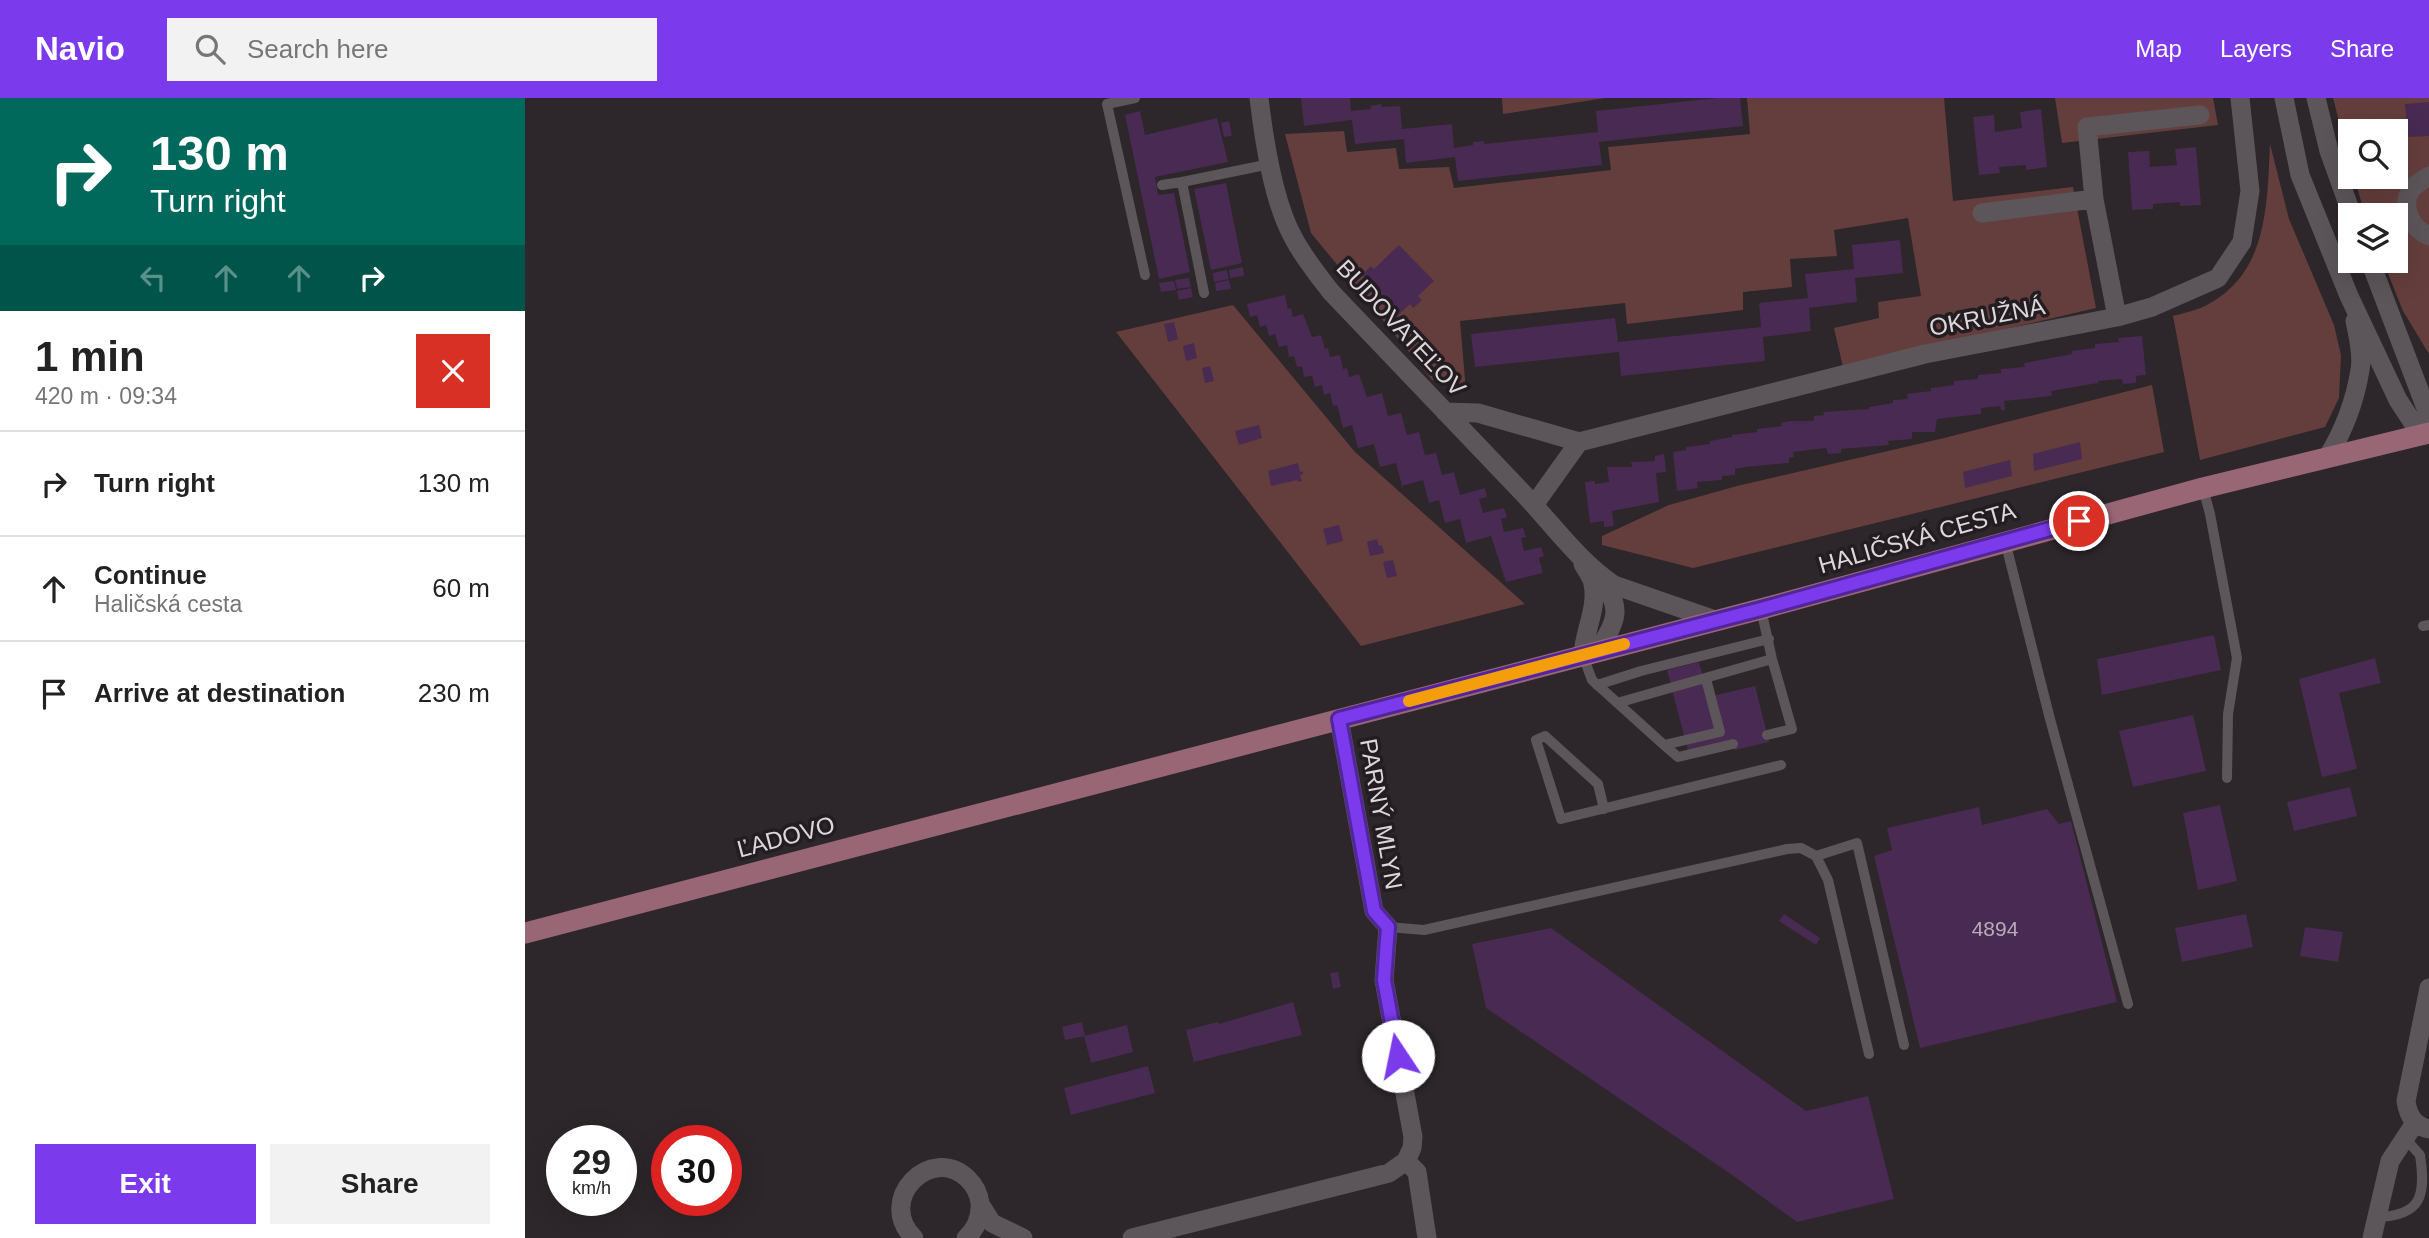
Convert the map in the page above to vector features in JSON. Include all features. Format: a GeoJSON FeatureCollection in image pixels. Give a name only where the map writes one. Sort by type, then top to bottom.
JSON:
{"type":"FeatureCollection","features":[{"type":"Feature","properties":{"kind":"main road","name":"HALIČSKÁ CESTA"},"geometry":{"type":"LineString","coordinates":[[1339,719],[1761,609],[2203,488],[2327,458],[2426,428]]}},
{"type":"Feature","properties":{"kind":"main road","name":"ĽADOVO"},"geometry":{"type":"LineString","coordinates":[[525,933],[1339,719]]}},
{"type":"Feature","properties":{"kind":"street","name":"BUDOVATEĽOV"},"geometry":{"type":"LineString","coordinates":[[1259,98],[1270,164],[1288,225],[1306,259],[1331,292],[1534,505],[1577,554],[1600,575],[1614,584],[1715,620]]}},
{"type":"Feature","properties":{"kind":"street","name":"OKRUŽNÁ"},"geometry":{"type":"LineString","coordinates":[[1579,442],[1925,355],[2117,317],[2152,307],[2218,278],[2242,242],[2250,191],[2240,98]]}},
{"type":"Feature","properties":{"kind":"street"},"geometry":{"type":"LineString","coordinates":[[2284,98],[2300,175],[2349,296],[2398,400],[2426,428]]}},
{"type":"Feature","properties":{"kind":"street"},"geometry":{"type":"LineString","coordinates":[[2316,98],[2329,151],[2348,203]]}},
{"type":"Feature","properties":{"kind":"street"},"geometry":{"type":"LineString","coordinates":[[2117,317],[2094,199],[2087,127],[2200,115]]}},
{"type":"Feature","properties":{"kind":"street"},"geometry":{"type":"LineString","coordinates":[[2429,176],[2412,189],[2407,199],[2412,222],[2417,230],[2429,236]]}},
{"type":"Feature","properties":{"kind":"street"},"geometry":{"type":"LineString","coordinates":[[1982,213],[2094,199]]}},
{"type":"Feature","properties":{"kind":"street"},"geometry":{"type":"LineString","coordinates":[[2374,273],[2426,428]]}},
{"type":"Feature","properties":{"kind":"street"},"geometry":{"type":"LineString","coordinates":[[2380,289],[2429,375]]}},
{"type":"Feature","properties":{"kind":"street"},"geometry":{"type":"LineString","coordinates":[[2327,458],[2342,433],[2361,369],[2359,337],[2349,296]]}},
{"type":"Feature","properties":{"kind":"street"},"geometry":{"type":"LineString","coordinates":[[1445,412],[1478,413],[1579,442],[1534,505]]}},
{"type":"Feature","properties":{"kind":"street","name":"BUDOVATEĽOV"},"geometry":{"type":"LineString","coordinates":[[1577,554],[1594,585],[1593,605],[1583,640],[1590,653],[1616,618],[1613,599],[1600,575]]}},
{"type":"Feature","properties":{"kind":"street","name":"PARNÝ MLYN"},"geometry":{"type":"LineString","coordinates":[[1339,719],[1374,911],[1388,927],[1384,980],[1412,1132],[1412,1148],[1406,1161]]}},
{"type":"Feature","properties":{"kind":"street"},"geometry":{"type":"LineString","coordinates":[[2372,1238],[2390,1161],[2416,1130],[2407,1109],[2407,1087],[2429,988]]}},
{"type":"Feature","properties":{"kind":"street"},"geometry":{"type":"LineString","coordinates":[[1132,1238],[1389,1173],[1406,1161],[1416,1172],[1427,1238]]}},
{"type":"Feature","properties":{"kind":"street"},"geometry":{"type":"LineString","coordinates":[[909,1235],[901,1200],[910,1182],[926,1171],[945,1168],[963,1175],[976,1189],[980,1204],[992,1223],[1023,1238]]}},
{"type":"Feature","properties":{"kind":"street"},"geometry":{"type":"LineString","coordinates":[[966,1238],[979,1218],[980,1204]]}},
{"type":"Feature","properties":{"kind":"lane"},"geometry":{"type":"LineString","coordinates":[[1135,98],[1107,104],[1145,275]]}},
{"type":"Feature","properties":{"kind":"lane"},"geometry":{"type":"LineString","coordinates":[[1162,185],[1270,164]]}},
{"type":"Feature","properties":{"kind":"lane"},"geometry":{"type":"LineString","coordinates":[[1182,182],[1205,293]]}},
{"type":"Feature","properties":{"kind":"lane"},"geometry":{"type":"LineString","coordinates":[[2203,488],[2237,658],[2228,714],[2227,778]]}},
{"type":"Feature","properties":{"kind":"lane"},"geometry":{"type":"LineString","coordinates":[[2005,541],[2050,719],[2128,1004]]}},
{"type":"Feature","properties":{"kind":"lane"},"geometry":{"type":"LineString","coordinates":[[1761,609],[1792,729],[1767,735]]}},
{"type":"Feature","properties":{"kind":"lane"},"geometry":{"type":"LineString","coordinates":[[1597,685],[1641,671],[1769,639]]}},
{"type":"Feature","properties":{"kind":"lane"},"geometry":{"type":"LineString","coordinates":[[1590,653],[1592,680],[1678,757],[1733,744]]}},
{"type":"Feature","properties":{"kind":"lane"},"geometry":{"type":"LineString","coordinates":[[1617,703],[1772,659]]}},
{"type":"Feature","properties":{"kind":"lane"},"geometry":{"type":"LineString","coordinates":[[1664,745],[1720,732],[1706,679]]}},
{"type":"Feature","properties":{"kind":"lane"},"geometry":{"type":"LineString","coordinates":[[1604,809],[1598,784],[1545,736],[1536,740],[1561,819],[1604,809],[1781,765]]}},
{"type":"Feature","properties":{"kind":"lane"},"geometry":{"type":"LineString","coordinates":[[1816,856],[1857,843],[1904,1045]]}},
{"type":"Feature","properties":{"kind":"lane"},"geometry":{"type":"LineString","coordinates":[[1388,927],[1424,930],[1801,848],[1816,856],[1828,880],[1869,1054]]}},
{"type":"Feature","properties":{"kind":"lane"},"geometry":{"type":"LineString","coordinates":[[2376,1217],[2395,1217],[2415,1205],[2421,1195],[2416,1130]]}},
{"type":"Feature","properties":{"kind":"shaded area"},"geometry":{"type":"Polygon","coordinates":[[[1502,98],[1605,98],[1503,114],[1502,98]]]}},
{"type":"Feature","properties":{"kind":"shaded area"},"geometry":{"type":"Polygon","coordinates":[[[1747,98],[1944,98],[1953,201],[2073,187],[2096,308],[1843,367],[1834,328],[1879,318],[1878,302],[1921,296],[1908,218],[1834,230],[1837,256],[1790,259],[1792,287],[1743,292],[1743,310],[1627,324],[1625,303],[1460,321],[1466,391],[1432,380],[1311,233],[1285,134],[1344,131],[1347,152],[1396,148],[1399,169],[1449,167],[1454,188],[1611,170],[1608,147],[1750,134],[1747,98]]]}},
{"type":"Feature","properties":{"kind":"shaded area"},"geometry":{"type":"Polygon","coordinates":[[[2055,98],[2213,98],[2218,125],[2062,143],[2055,98]]]}},
{"type":"Feature","properties":{"kind":"shaded area"},"geometry":{"type":"Polygon","coordinates":[[[2333,98],[2429,98],[2429,354],[2403,311],[2388,273],[2408,273],[2408,203],[2362,203],[2357,189],[2408,189],[2408,119],[2338,119],[2333,98]]]}},
{"type":"Feature","properties":{"kind":"shaded area"},"geometry":{"type":"Polygon","coordinates":[[[2270,144],[2289,219],[2334,325],[2341,355],[2339,398],[2325,427],[2200,460],[2173,316],[2201,308],[2226,292],[2241,276],[2252,257],[2265,214],[2270,144]]]}},
{"type":"Feature","properties":{"kind":"shaded area"},"geometry":{"type":"Polygon","coordinates":[[[1233,305],[1355,452],[1525,604],[1361,646],[1116,332],[1233,305]]]}},
{"type":"Feature","properties":{"kind":"shaded area"},"geometry":{"type":"Polygon","coordinates":[[[2152,385],[2164,452],[1693,568],[1602,545],[1602,536],[1669,505],[2152,385]]]}},
{"type":"Feature","properties":{"kind":"building"},"geometry":{"type":"Polygon","coordinates":[[[1301,98],[1350,98],[1351,111],[1371,109],[1370,106],[1381,104],[1381,107],[1400,106],[1402,129],[1452,124],[1454,148],[1473,145],[1473,142],[1484,141],[1484,144],[1598,132],[1596,111],[1717,98],[1740,98],[1743,126],[1599,142],[1602,165],[1458,181],[1455,157],[1406,163],[1404,139],[1355,144],[1352,120],[1304,126],[1301,98]]]}},
{"type":"Feature","properties":{"kind":"building"},"geometry":{"type":"Polygon","coordinates":[[[2429,102],[2429,136],[2408,137],[2405,104],[2429,102]]]}},
{"type":"Feature","properties":{"kind":"building"},"geometry":{"type":"Polygon","coordinates":[[[2041,109],[2047,167],[2026,170],[2026,165],[1999,167],[2000,173],[1979,175],[1973,117],[1994,115],[1995,132],[2022,128],[2020,112],[2041,109]]]}},
{"type":"Feature","properties":{"kind":"building"},"geometry":{"type":"Polygon","coordinates":[[[1140,111],[1145,135],[1217,118],[1228,162],[1155,177],[1158,195],[1174,193],[1190,272],[1159,279],[1125,115],[1140,111]]]}},
{"type":"Feature","properties":{"kind":"building"},"geometry":{"type":"Polygon","coordinates":[[[1229,121],[1232,136],[1224,137],[1221,123],[1229,121]]]}},
{"type":"Feature","properties":{"kind":"building"},"geometry":{"type":"Polygon","coordinates":[[[2196,147],[2201,205],[2180,206],[2180,202],[2153,204],[2153,209],[2132,210],[2128,152],[2149,151],[2150,167],[2177,165],[2175,149],[2196,147]]]}},
{"type":"Feature","properties":{"kind":"building"},"geometry":{"type":"Polygon","coordinates":[[[1226,183],[1242,263],[1211,270],[1194,189],[1226,183]]]}},
{"type":"Feature","properties":{"kind":"building"},"geometry":{"type":"Polygon","coordinates":[[[1900,240],[1903,273],[1855,278],[1857,302],[1809,308],[1811,331],[1763,337],[1765,361],[1621,376],[1619,352],[1475,367],[1471,334],[1615,318],[1618,342],[1761,327],[1759,303],[1808,298],[1805,274],[1854,269],[1852,245],[1900,240]]]}},
{"type":"Feature","properties":{"kind":"building"},"geometry":{"type":"Polygon","coordinates":[[[1399,245],[1434,281],[1418,296],[1422,300],[1413,308],[1410,304],[1397,316],[1363,280],[1365,278],[1362,275],[1371,266],[1374,269],[1399,245]]]}},
{"type":"Feature","properties":{"kind":"building"},"geometry":{"type":"Polygon","coordinates":[[[1243,267],[1244,276],[1230,278],[1229,270],[1243,267]]]}},
{"type":"Feature","properties":{"kind":"building"},"geometry":{"type":"Polygon","coordinates":[[[1227,270],[1229,279],[1214,282],[1213,273],[1227,270]]]}},
{"type":"Feature","properties":{"kind":"building"},"geometry":{"type":"Polygon","coordinates":[[[1189,278],[1191,287],[1177,289],[1175,280],[1189,278]]]}},
{"type":"Feature","properties":{"kind":"building"},"geometry":{"type":"Polygon","coordinates":[[[1229,280],[1231,289],[1216,291],[1215,283],[1229,280]]]}},
{"type":"Feature","properties":{"kind":"building"},"geometry":{"type":"Polygon","coordinates":[[[1174,281],[1176,290],[1161,292],[1159,283],[1174,281]]]}},
{"type":"Feature","properties":{"kind":"building"},"geometry":{"type":"Polygon","coordinates":[[[1191,288],[1193,297],[1179,300],[1177,291],[1191,288]]]}},
{"type":"Feature","properties":{"kind":"building"},"geometry":{"type":"Polygon","coordinates":[[[1285,295],[1293,317],[1303,314],[1312,337],[1321,335],[1330,357],[1340,355],[1343,369],[1347,368],[1349,377],[1359,374],[1367,397],[1382,393],[1388,416],[1401,413],[1407,435],[1419,432],[1425,455],[1436,453],[1442,475],[1454,472],[1460,495],[1485,488],[1487,497],[1479,499],[1483,513],[1504,508],[1507,517],[1501,519],[1504,532],[1523,528],[1526,537],[1521,538],[1524,551],[1541,547],[1544,556],[1539,558],[1543,573],[1506,582],[1491,536],[1466,543],[1460,519],[1445,523],[1439,500],[1429,503],[1423,480],[1402,486],[1396,463],[1380,467],[1374,444],[1358,448],[1352,425],[1343,428],[1337,405],[1333,406],[1330,393],[1324,395],[1322,385],[1315,387],[1312,376],[1304,377],[1302,366],[1297,367],[1294,356],[1289,357],[1287,345],[1279,347],[1275,334],[1269,336],[1266,325],[1260,327],[1257,315],[1250,317],[1247,304],[1285,295]]]}},
{"type":"Feature","properties":{"kind":"building"},"geometry":{"type":"Polygon","coordinates":[[[1174,322],[1178,339],[1168,342],[1164,324],[1174,322]]]}},
{"type":"Feature","properties":{"kind":"building"},"geometry":{"type":"Polygon","coordinates":[[[2142,336],[2146,375],[2136,376],[2136,383],[2123,384],[2122,379],[2098,381],[2051,391],[2052,396],[2004,401],[2005,410],[2001,410],[2000,406],[1981,408],[1981,414],[1937,419],[1935,432],[1912,432],[1912,439],[1888,441],[1889,445],[1841,449],[1841,453],[1828,454],[1826,448],[1793,452],[1794,457],[1789,458],[1789,463],[1735,469],[1735,475],[1722,476],[1722,480],[1697,482],[1698,488],[1677,491],[1673,452],[1686,450],[1686,447],[1710,444],[1710,441],[1732,435],[1757,432],[1757,429],[1782,426],[1781,423],[1790,421],[1814,421],[1814,416],[1824,415],[1823,412],[1869,409],[1893,403],[1893,400],[1908,399],[1907,394],[1954,385],[1954,381],[1978,379],[1978,375],[2001,373],[2001,369],[2025,367],[2024,363],[2095,348],[2095,344],[2119,342],[2118,338],[2142,336]]]}},
{"type":"Feature","properties":{"kind":"building"},"geometry":{"type":"Polygon","coordinates":[[[1194,343],[1197,358],[1186,361],[1183,346],[1194,343]]]}},
{"type":"Feature","properties":{"kind":"building"},"geometry":{"type":"Polygon","coordinates":[[[1210,366],[1214,381],[1205,383],[1202,368],[1210,366]]]}},
{"type":"Feature","properties":{"kind":"building"},"geometry":{"type":"Polygon","coordinates":[[[1259,425],[1262,438],[1239,445],[1235,431],[1259,425]]]}},
{"type":"Feature","properties":{"kind":"building"},"geometry":{"type":"Polygon","coordinates":[[[2080,442],[2082,459],[2034,471],[2033,454],[2080,442]]]}},
{"type":"Feature","properties":{"kind":"building"},"geometry":{"type":"Polygon","coordinates":[[[1664,454],[1666,472],[1656,473],[1659,502],[1612,511],[1614,526],[1604,527],[1604,521],[1590,523],[1585,482],[1609,482],[1607,467],[1632,467],[1631,462],[1655,461],[1655,456],[1664,454]]]}},
{"type":"Feature","properties":{"kind":"building"},"geometry":{"type":"Polygon","coordinates":[[[2010,460],[2012,476],[1965,488],[1963,472],[2010,460]]]}},
{"type":"Feature","properties":{"kind":"building"},"geometry":{"type":"Polygon","coordinates":[[[1298,463],[1300,472],[1303,471],[1300,475],[1302,481],[1271,486],[1268,471],[1298,463]]]}},
{"type":"Feature","properties":{"kind":"building"},"geometry":{"type":"Polygon","coordinates":[[[1339,525],[1343,541],[1327,545],[1323,529],[1339,525]]]}},
{"type":"Feature","properties":{"kind":"building"},"geometry":{"type":"Polygon","coordinates":[[[1377,539],[1384,553],[1370,556],[1367,542],[1377,539]]]}},
{"type":"Feature","properties":{"kind":"building"},"geometry":{"type":"Polygon","coordinates":[[[1393,560],[1397,576],[1387,578],[1383,562],[1393,560]]]}},
{"type":"Feature","properties":{"kind":"building"},"geometry":{"type":"Polygon","coordinates":[[[2214,635],[2221,670],[2102,695],[2097,659],[2214,635]]]}},
{"type":"Feature","properties":{"kind":"building"},"geometry":{"type":"Polygon","coordinates":[[[2375,658],[2381,683],[2339,693],[2357,769],[2322,777],[2299,679],[2375,658]]]}},
{"type":"Feature","properties":{"kind":"building"},"geometry":{"type":"Polygon","coordinates":[[[1699,662],[1708,697],[1755,686],[1769,742],[1735,750],[1732,741],[1688,751],[1667,670],[1699,662]]]}},
{"type":"Feature","properties":{"kind":"building"},"geometry":{"type":"Polygon","coordinates":[[[2193,715],[2206,771],[2133,787],[2119,731],[2193,715]]]}},
{"type":"Feature","properties":{"kind":"building"},"geometry":{"type":"Polygon","coordinates":[[[2350,787],[2357,816],[2294,831],[2287,802],[2350,787]]]}},
{"type":"Feature","properties":{"kind":"building"},"geometry":{"type":"Polygon","coordinates":[[[2220,805],[2237,881],[2198,890],[2183,813],[2220,805]]]}},
{"type":"Feature","properties":{"kind":"building"},"geometry":{"type":"Polygon","coordinates":[[[1979,807],[1982,825],[2047,809],[2059,824],[2071,821],[2117,1002],[1920,1048],[1874,856],[1892,850],[1887,828],[1979,807]]]}},
{"type":"Feature","properties":{"kind":"building"},"geometry":{"type":"Polygon","coordinates":[[[1784,914],[1820,938],[1816,945],[1779,921],[1784,914]]]}},
{"type":"Feature","properties":{"kind":"building"},"geometry":{"type":"Polygon","coordinates":[[[2246,914],[2253,947],[2182,962],[2175,928],[2246,914]]]}},
{"type":"Feature","properties":{"kind":"building"},"geometry":{"type":"Polygon","coordinates":[[[2305,927],[2343,932],[2338,962],[2300,956],[2305,927]]]}},
{"type":"Feature","properties":{"kind":"building"},"geometry":{"type":"Polygon","coordinates":[[[1551,928],[1806,1111],[1868,1096],[1894,1199],[1797,1222],[1486,1008],[1472,944],[1551,928]]]}},
{"type":"Feature","properties":{"kind":"building"},"geometry":{"type":"Polygon","coordinates":[[[1338,972],[1341,987],[1333,989],[1330,973],[1338,972]]]}},
{"type":"Feature","properties":{"kind":"building"},"geometry":{"type":"Polygon","coordinates":[[[1293,1002],[1302,1035],[1194,1062],[1186,1030],[1218,1022],[1219,1024],[1293,1002]]]}},
{"type":"Feature","properties":{"kind":"building"},"geometry":{"type":"Polygon","coordinates":[[[1082,1022],[1085,1036],[1065,1040],[1062,1027],[1082,1022]]]}},
{"type":"Feature","properties":{"kind":"building"},"geometry":{"type":"Polygon","coordinates":[[[1127,1025],[1133,1052],[1091,1063],[1084,1036],[1127,1025]]]}},
{"type":"Feature","properties":{"kind":"building"},"geometry":{"type":"Polygon","coordinates":[[[1148,1066],[1155,1093],[1071,1115],[1064,1088],[1148,1066]]]}},
{"type":"Feature","properties":{"kind":"slow traffic"},"geometry":{"type":"LineString","coordinates":[[1409,701],[1624,644]]}},
{"type":"Feature","properties":{"kind":"route"},"geometry":{"type":"LineString","coordinates":[[1398,1056],[1384,980],[1388,927],[1374,911],[1339,719],[1761,609],[2079,521]]}}]}
